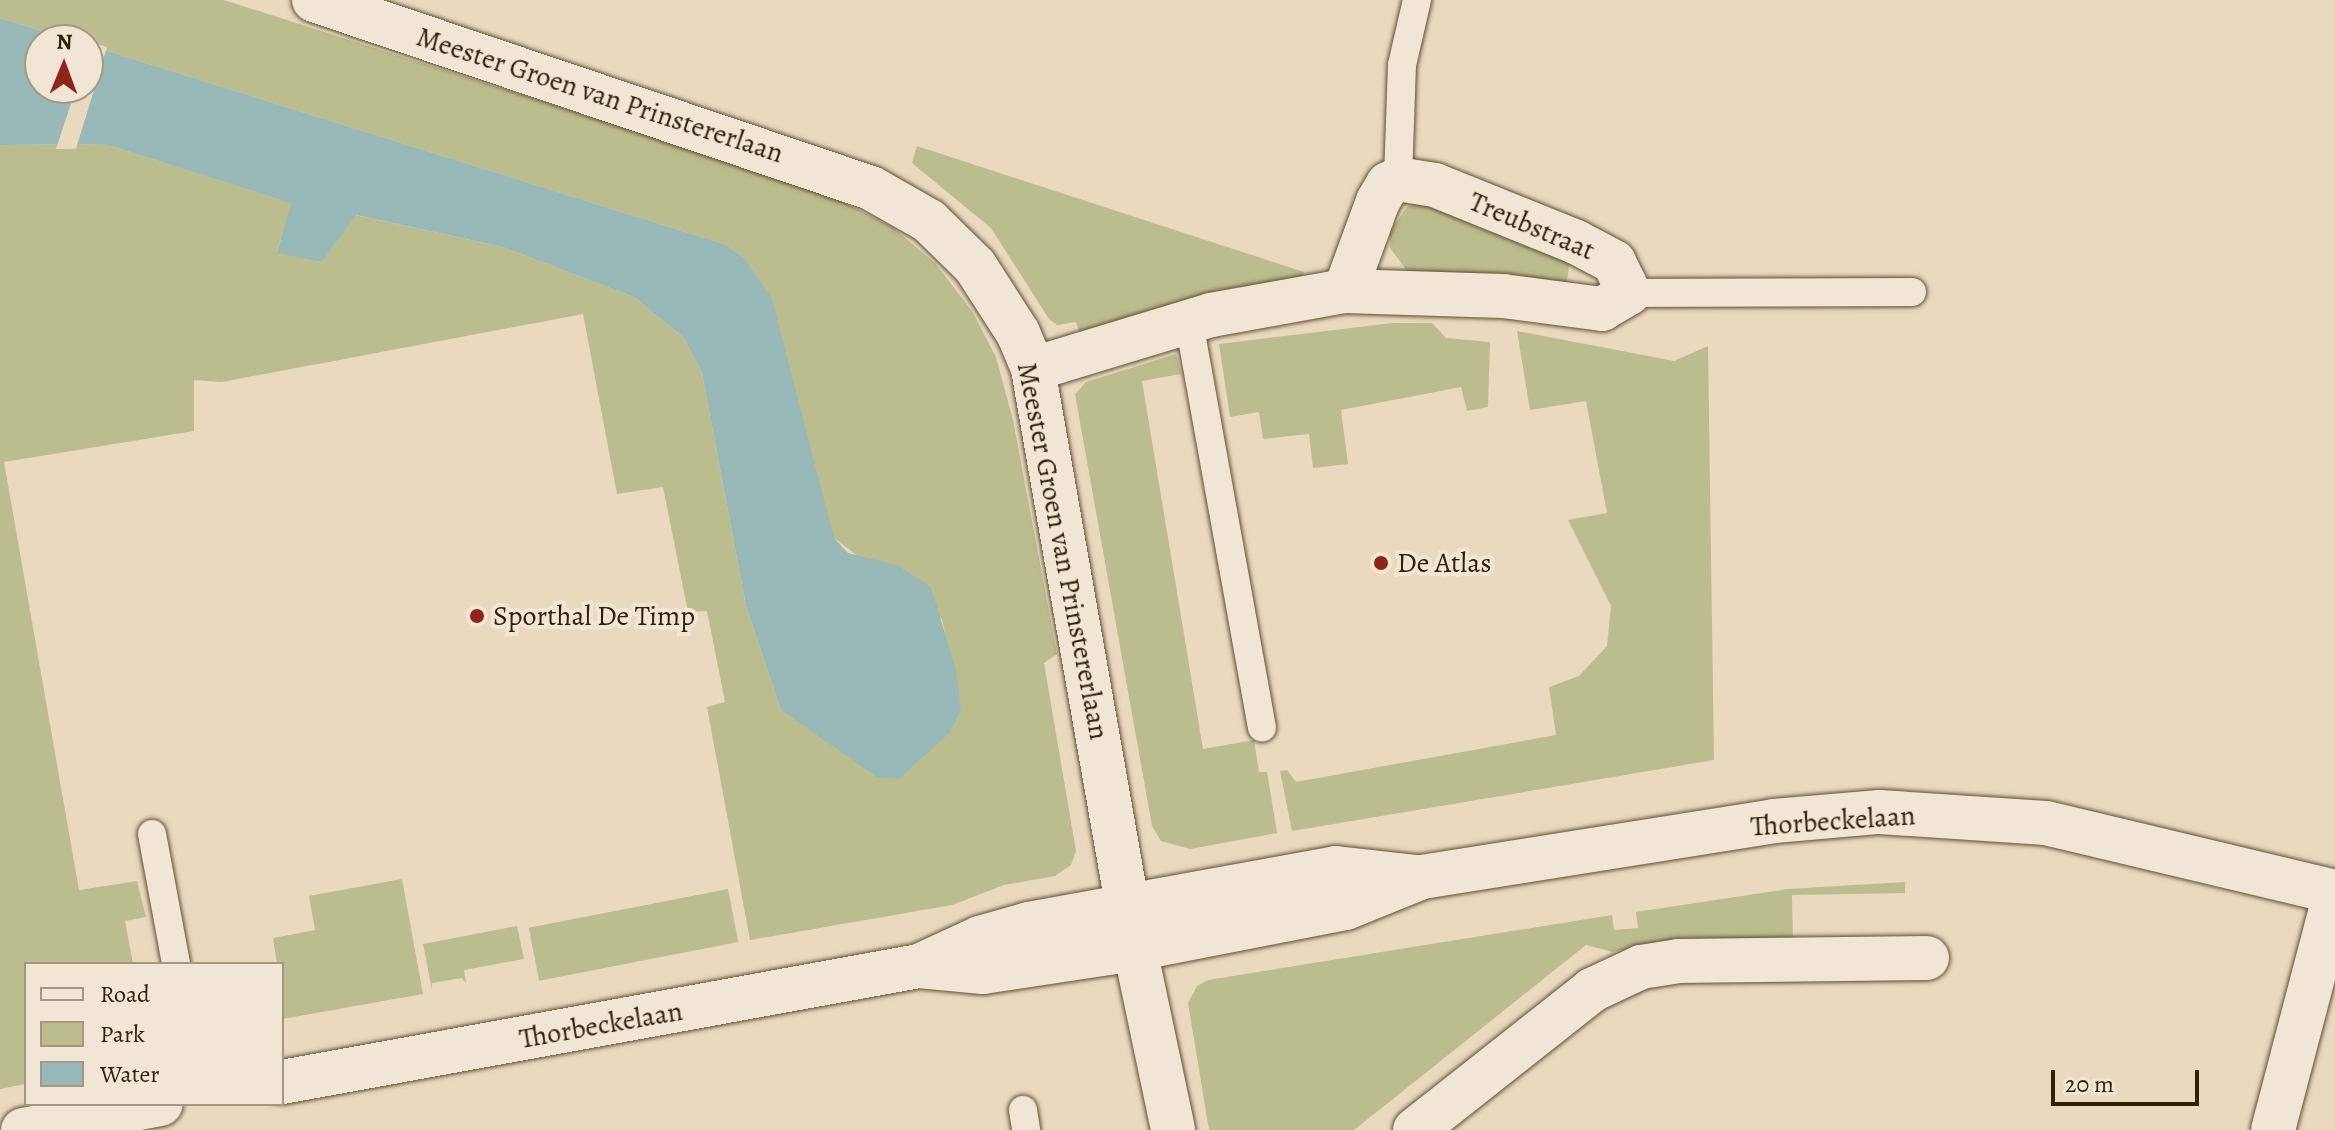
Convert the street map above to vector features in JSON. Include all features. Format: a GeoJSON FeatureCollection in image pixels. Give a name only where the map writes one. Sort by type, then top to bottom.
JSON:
{"type":"FeatureCollection","features":[{"type":"Feature","properties":{"kind":"street","name":"Meester Groen van Prinstererlaan"},"geometry":{"type":"LineString","coordinates":[[314,0],[799,162],[900,202],[929,221],[975,266],[1018,333],[1033,369],[1131,928],[1173,1130]]}},
{"type":"Feature","properties":{"kind":"street","name":"Treubstraat"},"geometry":{"type":"LineString","coordinates":[[1033,369],[1189,322],[1345,291],[1503,296],[1602,309],[1629,293],[1614,262],[1576,242],[1435,185],[1398,179]]}},
{"type":"Feature","properties":{"kind":"street"},"geometry":{"type":"LineString","coordinates":[[1345,291],[1378,201],[1388,184],[1398,179]]}},
{"type":"Feature","properties":{"kind":"street","name":"Thorbeckelaan"},"geometry":{"type":"LineString","coordinates":[[284,1082],[919,966],[980,938],[1346,908],[1422,877],[1774,821],[1880,812],[2046,823],[2335,892]]}},
{"type":"Feature","properties":{"kind":"street"},"geometry":{"type":"LineString","coordinates":[[2273,1130],[2335,892]]}},
{"type":"Feature","properties":{"kind":"street"},"geometry":{"type":"LineString","coordinates":[[1415,1130],[1592,990],[1641,967],[1678,961],[1927,958]]}},
{"type":"Feature","properties":{"kind":"street"},"geometry":{"type":"LineString","coordinates":[[23,1130],[150,1106]]}},
{"type":"Feature","properties":{"kind":"lane"},"geometry":{"type":"LineString","coordinates":[[1398,179],[1402,65],[1417,0]]}},
{"type":"Feature","properties":{"kind":"lane"},"geometry":{"type":"LineString","coordinates":[[1629,293],[1912,292]]}},
{"type":"Feature","properties":{"kind":"lane"},"geometry":{"type":"LineString","coordinates":[[1189,322],[1262,727]]}},
{"type":"Feature","properties":{"kind":"lane"},"geometry":{"type":"LineString","coordinates":[[152,834],[176,962]]}},
{"type":"Feature","properties":{"kind":"green space"},"geometry":{"type":"Polygon","coordinates":[[[0,0],[224,0],[817,189],[892,227],[935,263],[972,311],[996,357],[1013,420],[1057,654],[1044,663],[1076,851],[1071,865],[1055,876],[1004,885],[952,905],[750,940],[707,707],[725,702],[707,611],[688,612],[663,487],[617,494],[583,314],[222,382],[194,380],[194,431],[4,462],[79,890],[137,881],[146,917],[125,921],[133,962],[24,962],[24,1084],[0,1089],[0,145],[105,144],[292,203],[277,252],[322,262],[355,215],[503,247],[634,297],[684,338],[702,373],[746,606],[781,710],[961,710],[942,619],[834,538],[744,258],[727,245],[104,50],[104,24],[24,25],[0,18],[0,0]]]}},
{"type":"Feature","properties":{"kind":"green space"},"geometry":{"type":"Polygon","coordinates":[[[917,146],[1304,272],[1300,285],[1081,337],[1076,322],[1057,325],[1049,319],[991,228],[912,163],[917,146]]]}},
{"type":"Feature","properties":{"kind":"green space"},"geometry":{"type":"Polygon","coordinates":[[[1422,201],[1561,256],[1569,264],[1567,283],[1408,272],[1390,248],[1390,232],[1407,207],[1422,201]]]}},
{"type":"Feature","properties":{"kind":"green space"},"geometry":{"type":"Polygon","coordinates":[[[1392,323],[1432,323],[1446,338],[1490,342],[1488,407],[1467,411],[1461,387],[1341,410],[1348,464],[1313,468],[1309,434],[1263,439],[1259,412],[1230,417],[1219,344],[1392,323]]]}},
{"type":"Feature","properties":{"kind":"green space"},"geometry":{"type":"Polygon","coordinates":[[[1517,331],[1674,361],[1708,346],[1714,760],[1292,831],[1280,771],[1287,770],[1296,782],[1556,735],[1549,687],[1579,676],[1607,646],[1611,606],[1568,520],[1607,513],[1586,401],[1530,410],[1517,331]]]}},
{"type":"Feature","properties":{"kind":"green space"},"geometry":{"type":"Polygon","coordinates":[[[1176,354],[1181,374],[1142,381],[1203,749],[1254,740],[1259,772],[1267,772],[1277,833],[1190,849],[1161,841],[1152,826],[1075,394],[1086,382],[1176,354]]]}},
{"type":"Feature","properties":{"kind":"green space"},"geometry":{"type":"Polygon","coordinates":[[[402,879],[423,994],[284,1019],[284,962],[277,962],[273,938],[315,930],[309,896],[402,879]]]}},
{"type":"Feature","properties":{"kind":"green space"},"geometry":{"type":"Polygon","coordinates":[[[1905,882],[1905,893],[1792,895],[1793,943],[1643,945],[1613,952],[1586,945],[1354,1130],[1209,1130],[1188,1003],[1197,986],[1208,980],[1612,915],[1614,930],[1638,928],[1636,912],[1788,889],[1905,882]]]}},
{"type":"Feature","properties":{"kind":"green space"},"geometry":{"type":"Polygon","coordinates":[[[728,889],[738,942],[539,981],[529,928],[728,889]]]}},
{"type":"Feature","properties":{"kind":"green space"},"geometry":{"type":"Polygon","coordinates":[[[517,926],[524,959],[464,970],[466,983],[462,978],[432,983],[432,990],[423,944],[517,926]]]}},
{"type":"Feature","properties":{"kind":"water"},"geometry":{"type":"Polygon","coordinates":[[[0,18],[24,25],[24,104],[104,104],[104,50],[727,245],[744,258],[772,299],[834,538],[848,553],[897,565],[931,587],[956,670],[961,710],[950,732],[899,779],[877,777],[781,710],[746,606],[702,373],[684,338],[634,297],[503,247],[356,215],[322,262],[277,253],[291,203],[105,144],[0,145],[0,18]]]}},
{"type":"Feature","properties":{"kind":"pier"},"geometry":{"type":"Polygon","coordinates":[[[71,104],[90,104],[76,149],[56,149],[71,104]]]}},
{"type":"Feature","properties":{"kind":"place","name":"De Atlas"},"geometry":{"type":"Point","coordinates":[1381,563]}},
{"type":"Feature","properties":{"kind":"place","name":"Sporthal De Timp"},"geometry":{"type":"Point","coordinates":[477,616]}}]}
